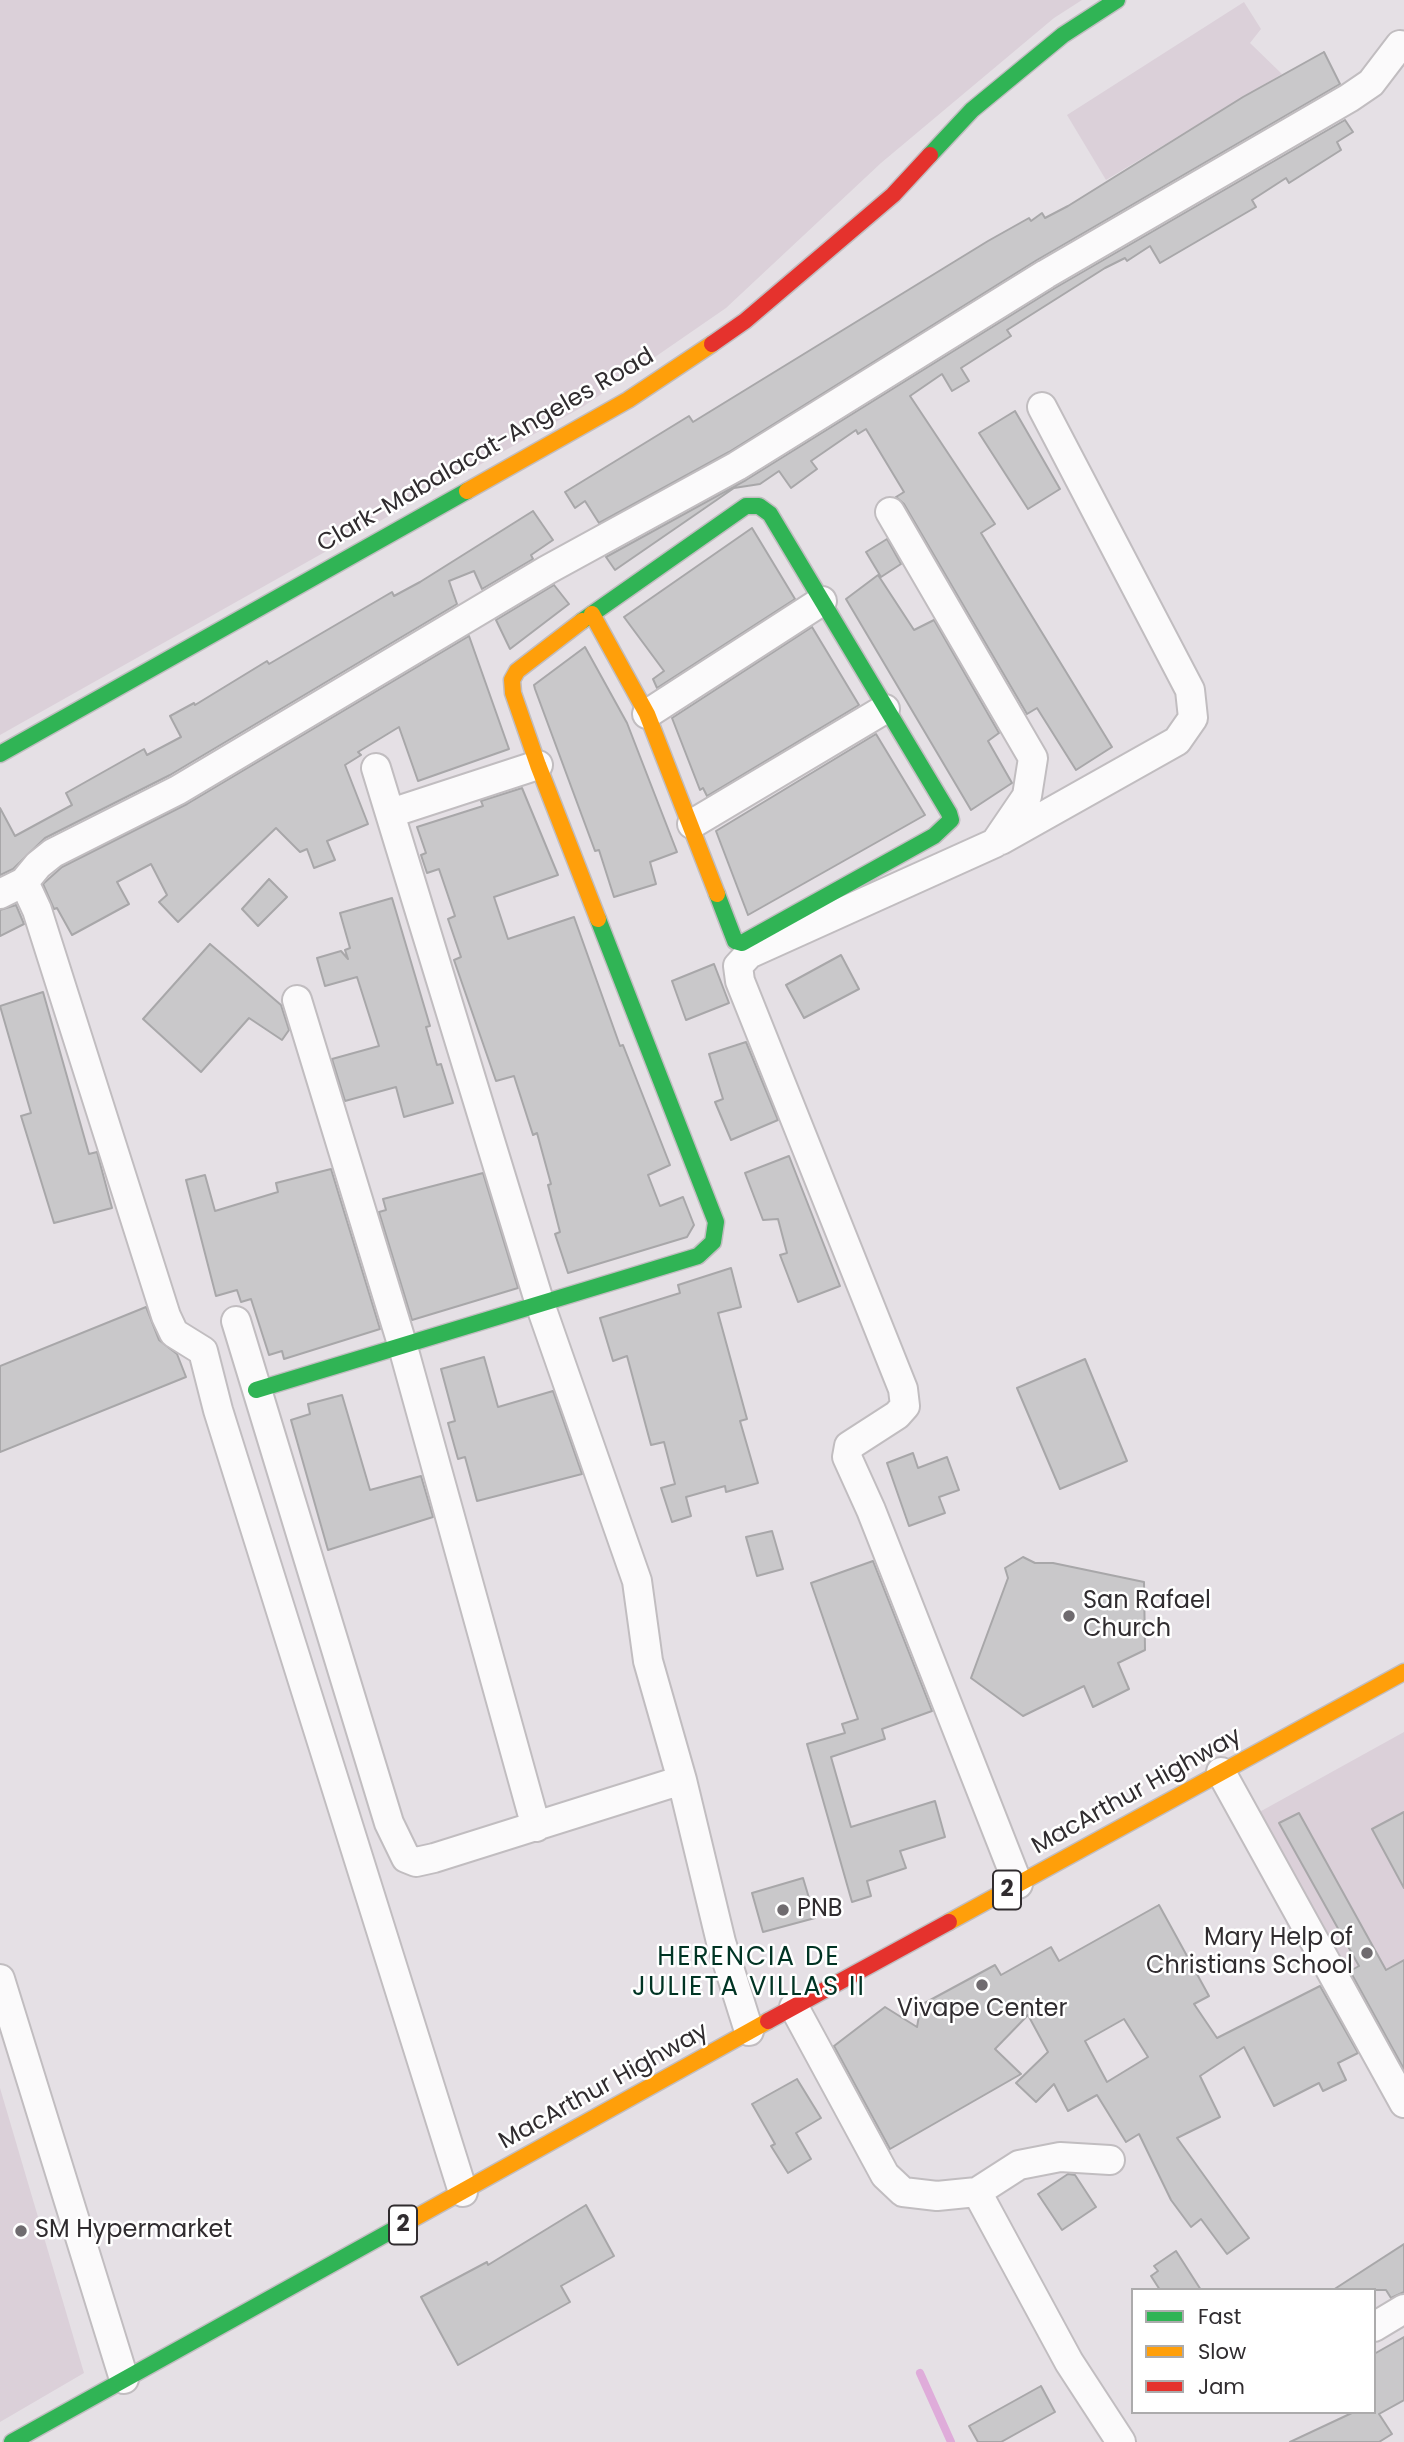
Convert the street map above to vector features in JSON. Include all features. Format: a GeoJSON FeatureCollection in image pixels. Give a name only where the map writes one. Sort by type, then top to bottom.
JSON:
{"type":"FeatureCollection","features":[{"type":"Feature","properties":{"kind":"main road","name":"Clark-Mabalacat-Angeles Road"},"geometry":{"type":"LineString","coordinates":[[0,754],[628,400],[745,321],[893,195],[972,110],[1063,34],[1117,0]]}},
{"type":"Feature","properties":{"kind":"main road"},"geometry":{"type":"LineString","coordinates":[[256,1390],[698,1256],[713,1242],[716,1222],[538,765],[513,692],[512,680],[517,671],[592,614],[746,506],[759,506],[770,514],[951,820],[934,836],[742,943],[730,934],[692,824],[647,714],[592,614]]}},
{"type":"Feature","properties":{"kind":"main road","name":"MacArthur Highway"},"geometry":{"type":"LineString","coordinates":[[12,2442],[749,2031],[1404,1672]]}},
{"type":"Feature","properties":{"kind":"street"},"geometry":{"type":"LineString","coordinates":[[463,2192],[218,1410],[203,1351],[174,1333],[166,1316],[37,910],[12,888],[53,853],[178,790],[547,570],[737,466],[1056,267],[1349,98],[1371,83],[1400,45]]}},
{"type":"Feature","properties":{"kind":"street"},"geometry":{"type":"LineString","coordinates":[[1018,1884],[871,1510],[847,1457],[849,1446],[897,1415],[905,1406],[903,1389],[740,981],[738,966],[749,954],[995,843],[1177,741],[1192,718],[1190,690],[1042,407]]}},
{"type":"Feature","properties":{"kind":"street"},"geometry":{"type":"LineString","coordinates":[[890,512],[1033,758],[1027,796],[995,843]]}},
{"type":"Feature","properties":{"kind":"street"},"geometry":{"type":"LineString","coordinates":[[647,714],[822,601]]}},
{"type":"Feature","properties":{"kind":"street"},"geometry":{"type":"LineString","coordinates":[[692,824],[886,709]]}},
{"type":"Feature","properties":{"kind":"street"},"geometry":{"type":"LineString","coordinates":[[391,813],[538,765]]}},
{"type":"Feature","properties":{"kind":"street"},"geometry":{"type":"LineString","coordinates":[[376,768],[540,1304],[637,1581],[648,1661],[682,1780],[716,1922],[749,2031]]}},
{"type":"Feature","properties":{"kind":"street"},"geometry":{"type":"LineString","coordinates":[[297,1000],[403,1347],[536,1827]]}},
{"type":"Feature","properties":{"kind":"street"},"geometry":{"type":"LineString","coordinates":[[236,1321],[398,1846],[406,1858],[416,1862],[682,1780]]}},
{"type":"Feature","properties":{"kind":"street"},"geometry":{"type":"LineString","coordinates":[[1221,1772],[1404,2103]]}},
{"type":"Feature","properties":{"kind":"street"},"geometry":{"type":"LineString","coordinates":[[0,1979],[124,2379]]}},
{"type":"Feature","properties":{"kind":"street"},"geometry":{"type":"LineString","coordinates":[[793,2007],[885,2175],[903,2192],[937,2196],[977,2192],[1019,2165],[1060,2157],[1110,2160]]}},
{"type":"Feature","properties":{"kind":"street"},"geometry":{"type":"LineString","coordinates":[[977,2192],[1069,2362],[1121,2442]]}},
{"type":"Feature","properties":{"kind":"street"},"geometry":{"type":"LineString","coordinates":[[1376,2326],[1404,2309]]}},
{"type":"Feature","properties":{"kind":"shaded area"},"geometry":{"type":"Polygon","coordinates":[[[0,0],[1082,0],[1054,18],[881,163],[726,308],[584,406],[0,735],[0,0]]]}},
{"type":"Feature","properties":{"kind":"shaded area"},"geometry":{"type":"Polygon","coordinates":[[[1244,2],[1261,29],[1250,43],[1282,74],[1106,180],[1067,115],[1244,2]]]}},
{"type":"Feature","properties":{"kind":"shaded area","name":"Mary Help of Christians School"},"geometry":{"type":"Polygon","coordinates":[[[1404,1732],[1404,2091],[1254,1815],[1404,1732]]]}},
{"type":"Feature","properties":{"kind":"shaded area","name":"SM Hypermarket"},"geometry":{"type":"Polygon","coordinates":[[[0,2088],[84,2373],[0,2422],[0,2088]]]}},
{"type":"Feature","properties":{"kind":"building"},"geometry":{"type":"Polygon","coordinates":[[[1324,52],[1340,84],[1037,260],[729,452],[599,523],[585,501],[575,508],[565,492],[689,416],[693,422],[988,241],[1029,218],[1031,221],[1042,213],[1045,218],[1068,206],[1243,97],[1324,52]]]}},
{"type":"Feature","properties":{"kind":"building"},"geometry":{"type":"Polygon","coordinates":[[[1345,120],[1353,132],[1337,142],[1341,150],[1289,183],[1286,178],[1252,200],[1256,207],[1160,263],[1150,246],[1127,261],[1125,258],[1105,268],[1007,330],[1011,336],[961,368],[969,381],[952,391],[942,374],[910,396],[995,524],[981,533],[1112,747],[1076,770],[1037,708],[1027,714],[904,504],[896,497],[904,492],[866,429],[858,434],[856,430],[811,461],[817,469],[791,488],[779,471],[760,484],[734,488],[615,570],[606,557],[746,480],[1055,288],[1345,120]]]}},
{"type":"Feature","properties":{"kind":"building"},"geometry":{"type":"Polygon","coordinates":[[[1015,411],[1060,489],[1028,509],[979,433],[1015,411]]]}},
{"type":"Feature","properties":{"kind":"building"},"geometry":{"type":"Polygon","coordinates":[[[533,511],[553,540],[531,555],[533,559],[482,589],[474,571],[449,581],[457,604],[170,775],[45,838],[13,869],[0,875],[0,808],[15,836],[72,805],[66,793],[144,749],[147,755],[181,737],[170,716],[194,703],[195,705],[267,661],[269,664],[392,592],[394,596],[420,582],[533,511]]]}},
{"type":"Feature","properties":{"kind":"building"},"geometry":{"type":"Polygon","coordinates":[[[752,528],[795,599],[657,688],[653,679],[664,671],[624,617],[752,528]]]}},
{"type":"Feature","properties":{"kind":"building"},"geometry":{"type":"Polygon","coordinates":[[[887,539],[901,564],[881,577],[866,552],[887,539]]]}},
{"type":"Feature","properties":{"kind":"building"},"geometry":{"type":"Polygon","coordinates":[[[878,575],[914,630],[934,620],[999,733],[988,741],[1012,783],[971,810],[846,599],[878,575]]]}},
{"type":"Feature","properties":{"kind":"building"},"geometry":{"type":"Polygon","coordinates":[[[554,585],[569,604],[510,649],[496,620],[554,585]]]}},
{"type":"Feature","properties":{"kind":"building"},"geometry":{"type":"Polygon","coordinates":[[[812,627],[859,705],[707,796],[703,788],[700,790],[672,718],[812,627]]]}},
{"type":"Feature","properties":{"kind":"building"},"geometry":{"type":"Polygon","coordinates":[[[469,636],[509,749],[418,781],[399,727],[358,752],[361,755],[345,765],[368,824],[327,841],[335,860],[314,868],[307,849],[300,852],[276,828],[178,922],[159,902],[167,895],[151,864],[117,882],[129,904],[72,935],[57,908],[54,909],[43,884],[62,867],[187,804],[469,636]]]}},
{"type":"Feature","properties":{"kind":"building"},"geometry":{"type":"Polygon","coordinates":[[[585,647],[627,723],[677,852],[650,862],[656,884],[614,897],[599,850],[595,851],[534,685],[585,647]]]}},
{"type":"Feature","properties":{"kind":"building"},"geometry":{"type":"Polygon","coordinates":[[[876,734],[925,815],[748,915],[716,831],[876,734]]]}},
{"type":"Feature","properties":{"kind":"building"},"geometry":{"type":"Polygon","coordinates":[[[522,788],[558,875],[494,897],[508,939],[574,917],[620,1046],[623,1045],[670,1165],[648,1175],[660,1206],[683,1197],[694,1225],[687,1237],[568,1273],[555,1234],[560,1232],[537,1133],[533,1135],[514,1076],[496,1081],[454,960],[461,957],[448,919],[455,916],[439,869],[427,873],[421,855],[426,853],[417,827],[483,806],[481,801],[522,788]]]}},
{"type":"Feature","properties":{"kind":"building"},"geometry":{"type":"Polygon","coordinates":[[[269,879],[287,897],[258,926],[242,909],[269,879]]]}},
{"type":"Feature","properties":{"kind":"building"},"geometry":{"type":"Polygon","coordinates":[[[392,898],[430,1026],[426,1027],[437,1065],[441,1064],[453,1103],[404,1117],[396,1087],[345,1101],[332,1059],[379,1046],[357,977],[325,986],[317,958],[341,951],[348,959],[345,950],[350,948],[340,913],[392,898]]]}},
{"type":"Feature","properties":{"kind":"building"},"geometry":{"type":"Polygon","coordinates":[[[16,905],[24,924],[0,936],[0,910],[16,905]]]}},
{"type":"Feature","properties":{"kind":"building"},"geometry":{"type":"Polygon","coordinates":[[[210,944],[281,1005],[289,1030],[282,1040],[249,1018],[201,1072],[143,1019],[210,944]]]}},
{"type":"Feature","properties":{"kind":"building"},"geometry":{"type":"Polygon","coordinates":[[[841,955],[859,989],[804,1018],[786,985],[841,955]]]}},
{"type":"Feature","properties":{"kind":"building"},"geometry":{"type":"Polygon","coordinates":[[[714,964],[729,1003],[686,1020],[672,981],[714,964]]]}},
{"type":"Feature","properties":{"kind":"building"},"geometry":{"type":"Polygon","coordinates":[[[43,992],[89,1154],[97,1152],[112,1208],[54,1223],[21,1116],[31,1113],[0,1006],[43,992]]]}},
{"type":"Feature","properties":{"kind":"building"},"geometry":{"type":"Polygon","coordinates":[[[746,1042],[778,1120],[731,1140],[715,1102],[723,1099],[709,1054],[746,1042]]]}},
{"type":"Feature","properties":{"kind":"building"},"geometry":{"type":"Polygon","coordinates":[[[789,1156],[840,1286],[798,1302],[780,1255],[787,1253],[778,1219],[763,1220],[745,1173],[789,1156]]]}},
{"type":"Feature","properties":{"kind":"building"},"geometry":{"type":"Polygon","coordinates":[[[331,1169],[380,1329],[284,1359],[282,1351],[269,1355],[251,1299],[241,1302],[237,1290],[216,1296],[186,1180],[205,1175],[215,1211],[278,1192],[276,1183],[331,1169]]]}},
{"type":"Feature","properties":{"kind":"building"},"geometry":{"type":"Polygon","coordinates":[[[483,1173],[518,1288],[412,1320],[379,1212],[386,1210],[383,1199],[483,1173]]]}},
{"type":"Feature","properties":{"kind":"building"},"geometry":{"type":"Polygon","coordinates":[[[731,1268],[741,1307],[718,1313],[747,1419],[740,1421],[758,1483],[726,1492],[725,1486],[686,1497],[691,1516],[672,1522],[661,1488],[675,1484],[664,1442],[651,1445],[627,1356],[613,1361],[600,1318],[680,1293],[678,1285],[731,1268]]]}},
{"type":"Feature","properties":{"kind":"building"},"geometry":{"type":"Polygon","coordinates":[[[146,1307],[159,1340],[177,1354],[186,1377],[0,1452],[0,1366],[146,1307]]]}},
{"type":"Feature","properties":{"kind":"building"},"geometry":{"type":"Polygon","coordinates":[[[484,1357],[498,1407],[553,1391],[582,1474],[477,1501],[465,1457],[458,1459],[448,1423],[455,1421],[441,1369],[484,1357]]]}},
{"type":"Feature","properties":{"kind":"building"},"geometry":{"type":"Polygon","coordinates":[[[1085,1359],[1127,1461],[1060,1489],[1017,1388],[1085,1359]]]}},
{"type":"Feature","properties":{"kind":"building"},"geometry":{"type":"Polygon","coordinates":[[[342,1395],[370,1490],[421,1476],[433,1517],[328,1550],[291,1420],[310,1414],[308,1404],[342,1395]]]}},
{"type":"Feature","properties":{"kind":"building"},"geometry":{"type":"Polygon","coordinates":[[[913,1453],[918,1468],[947,1457],[959,1490],[939,1497],[945,1513],[909,1526],[887,1463],[913,1453]]]}},
{"type":"Feature","properties":{"kind":"building"},"geometry":{"type":"Polygon","coordinates":[[[772,1531],[783,1569],[757,1576],[746,1537],[772,1531]]]}},
{"type":"Feature","properties":{"kind":"building","name":"San Rafael Church"},"geometry":{"type":"Polygon","coordinates":[[[1023,1557],[1035,1563],[1053,1563],[1144,1582],[1145,1650],[1118,1663],[1129,1689],[1093,1707],[1084,1686],[1023,1716],[971,1678],[1008,1578],[1005,1568],[1023,1557]]]}},
{"type":"Feature","properties":{"kind":"building"},"geometry":{"type":"Polygon","coordinates":[[[873,1561],[932,1711],[882,1729],[885,1739],[831,1757],[851,1827],[935,1801],[945,1837],[900,1851],[906,1868],[867,1881],[871,1896],[852,1902],[807,1744],[845,1733],[842,1724],[858,1719],[811,1583],[873,1561]]]}},
{"type":"Feature","properties":{"kind":"building"},"geometry":{"type":"Polygon","coordinates":[[[1404,1812],[1404,1888],[1372,1829],[1404,1812]]]}},
{"type":"Feature","properties":{"kind":"building"},"geometry":{"type":"Polygon","coordinates":[[[1299,1813],[1386,1970],[1404,1960],[1404,2069],[1350,1971],[1359,1966],[1279,1823],[1299,1813]]]}},
{"type":"Feature","properties":{"kind":"building"},"geometry":{"type":"Polygon","coordinates":[[[803,1878],[815,1918],[763,1932],[752,1893],[803,1878]]]}},
{"type":"Feature","properties":{"kind":"building"},"geometry":{"type":"Polygon","coordinates":[[[1159,1905],[1209,1996],[1194,2004],[1217,2038],[1320,1986],[1358,2053],[1338,2063],[1346,2080],[1323,2091],[1319,2083],[1274,2106],[1244,2047],[1200,2076],[1220,2117],[1177,2138],[1249,2238],[1227,2254],[1201,2219],[1191,2227],[1171,2200],[1139,2134],[1126,2142],[1097,2095],[1068,2111],[1054,2084],[1036,2102],[1016,2083],[1048,2052],[1028,2015],[995,2049],[1021,2074],[890,2149],[834,2046],[885,2007],[917,2027],[921,2005],[995,1965],[1001,1975],[1051,1947],[1059,1961],[1159,1905]],[[1124,2019],[1085,2041],[1107,2082],[1148,2057],[1124,2019]]]}},
{"type":"Feature","properties":{"kind":"building"},"geometry":{"type":"Polygon","coordinates":[[[797,2079],[821,2118],[796,2133],[811,2159],[788,2173],[771,2146],[775,2144],[752,2104],[797,2079]]]}},
{"type":"Feature","properties":{"kind":"building"},"geometry":{"type":"Polygon","coordinates":[[[1068,2174],[1075,2175],[1096,2207],[1062,2230],[1038,2194],[1068,2174]]]}},
{"type":"Feature","properties":{"kind":"building"},"geometry":{"type":"Polygon","coordinates":[[[586,2205],[614,2256],[561,2286],[570,2302],[458,2365],[421,2297],[487,2262],[488,2265],[586,2205]]]}},
{"type":"Feature","properties":{"kind":"building"},"geometry":{"type":"Polygon","coordinates":[[[1404,2244],[1404,2292],[1391,2298],[1386,2290],[1376,2288],[1336,2288],[1404,2244]]]}},
{"type":"Feature","properties":{"kind":"building"},"geometry":{"type":"Polygon","coordinates":[[[1176,2251],[1200,2288],[1159,2288],[1151,2276],[1158,2271],[1154,2266],[1176,2251]]]}},
{"type":"Feature","properties":{"kind":"building"},"geometry":{"type":"Polygon","coordinates":[[[1404,2337],[1404,2400],[1379,2414],[1392,2434],[1379,2442],[1290,2442],[1350,2414],[1376,2414],[1376,2353],[1404,2337]]]}},
{"type":"Feature","properties":{"kind":"building"},"geometry":{"type":"Polygon","coordinates":[[[1041,2386],[1055,2412],[1001,2442],[978,2442],[969,2426],[1041,2386]]]}},
{"type":"Feature","properties":{"kind":"waterway"},"geometry":{"type":"LineString","coordinates":[[920,2373],[951,2442]]}},
{"type":"Feature","properties":{"kind":"traffic: fast"},"geometry":{"type":"LineString","coordinates":[[930,155],[972,110],[1063,35],[1117,0]]}},
{"type":"Feature","properties":{"kind":"traffic: fast"},"geometry":{"type":"LineString","coordinates":[[0,754],[467,491]]}},
{"type":"Feature","properties":{"kind":"traffic: fast"},"geometry":{"type":"LineString","coordinates":[[582,621],[746,506],[759,506],[770,514],[949,813],[951,820],[934,836],[742,943],[735,941],[717,894]]}},
{"type":"Feature","properties":{"kind":"traffic: fast"},"geometry":{"type":"LineString","coordinates":[[256,1390],[698,1256],[713,1242],[716,1222],[598,919]]}},
{"type":"Feature","properties":{"kind":"traffic: fast"},"geometry":{"type":"LineString","coordinates":[[12,2442],[402,2225]]}},
{"type":"Feature","properties":{"kind":"traffic: slow"},"geometry":{"type":"LineString","coordinates":[[467,491],[628,400],[712,344]]}},
{"type":"Feature","properties":{"kind":"traffic: slow"},"geometry":{"type":"LineString","coordinates":[[592,614],[647,714],[717,894]]}},
{"type":"Feature","properties":{"kind":"traffic: slow"},"geometry":{"type":"LineString","coordinates":[[582,621],[517,671],[512,680],[513,693],[538,765],[598,919]]}},
{"type":"Feature","properties":{"kind":"traffic: slow"},"geometry":{"type":"LineString","coordinates":[[949,1922],[1404,1672]]}},
{"type":"Feature","properties":{"kind":"traffic: slow"},"geometry":{"type":"LineString","coordinates":[[402,2225],[768,2021]]}},
{"type":"Feature","properties":{"kind":"traffic: jam"},"geometry":{"type":"LineString","coordinates":[[712,344],[745,321],[893,195],[930,155]]}},
{"type":"Feature","properties":{"kind":"traffic: jam"},"geometry":{"type":"LineString","coordinates":[[768,2021],[949,1922]]}},
{"type":"Feature","properties":{"kind":"place","name":"San Rafael Church"},"geometry":{"type":"Point","coordinates":[1069,1616]}},
{"type":"Feature","properties":{"kind":"place","name":"PNB"},"geometry":{"type":"Point","coordinates":[783,1910]}},
{"type":"Feature","properties":{"kind":"place","name":"Mary Help of Christians School"},"geometry":{"type":"Point","coordinates":[1367,1953]}},
{"type":"Feature","properties":{"kind":"place","name":"Vivape Center"},"geometry":{"type":"Point","coordinates":[982,1985]}},
{"type":"Feature","properties":{"kind":"place","name":"SM Hypermarket"},"geometry":{"type":"Point","coordinates":[21,2231]}},
{"type":"Feature","properties":{"kind":"district","name":"HERENCIA DE JULIETA VILLAS II"},"geometry":{"type":"Point","coordinates":[749,1973]}}]}
